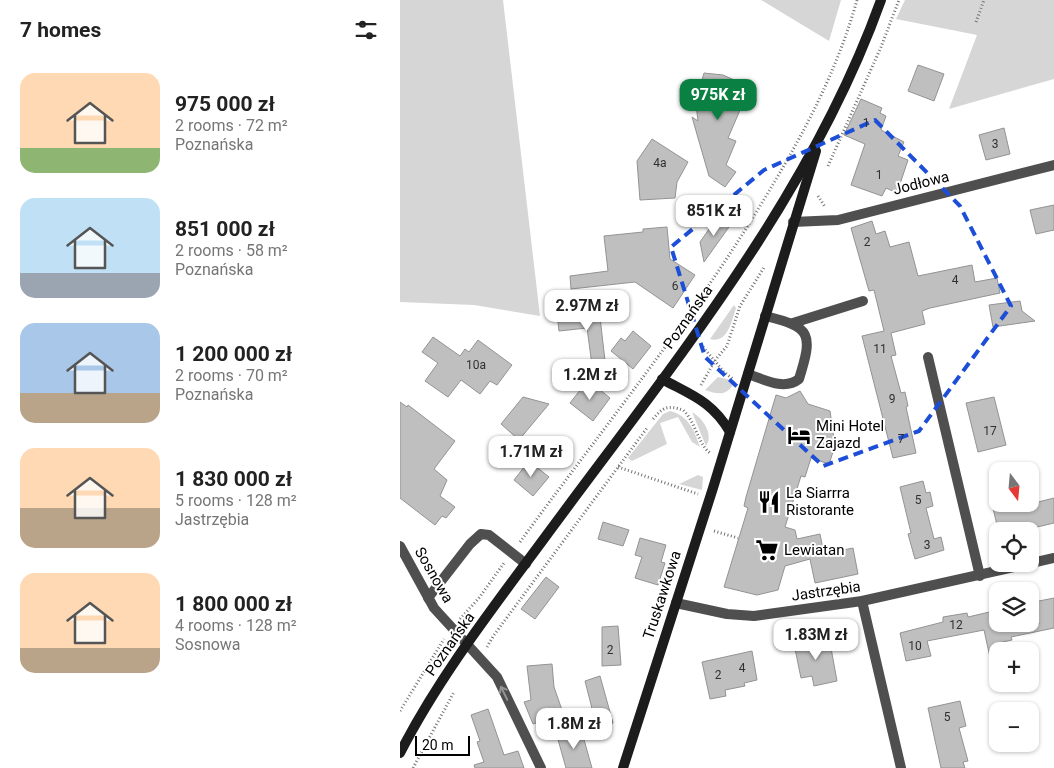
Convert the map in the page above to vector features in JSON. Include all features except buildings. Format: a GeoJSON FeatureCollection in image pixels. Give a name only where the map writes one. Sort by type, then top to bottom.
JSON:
{"type":"FeatureCollection","features":[{"type":"Feature","properties":{"kind":"street","name":"Poznańska"},"geometry":{"type":"LineString","coordinates":[[400,753],[429,701],[466,644],[662,379],[748,257],[822,132],[856,62],[882,0]]}},
{"type":"Feature","properties":{"kind":"street","name":"Truskawkowa"},"geometry":{"type":"LineString","coordinates":[[623,768],[721,462],[822,132]]}},
{"type":"Feature","properties":{"kind":"street","name":"Jodłowa"},"geometry":{"type":"LineString","coordinates":[[793,222],[838,220],[1054,165]]}},
{"type":"Feature","properties":{"kind":"street"},"geometry":{"type":"LineString","coordinates":[[793,323],[863,301]]}},
{"type":"Feature","properties":{"kind":"street"},"geometry":{"type":"LineString","coordinates":[[748,374],[779,384],[789,385],[799,379],[807,352],[806,342],[800,327],[793,323],[765,316]]}},
{"type":"Feature","properties":{"kind":"street"},"geometry":{"type":"LineString","coordinates":[[928,357],[980,576]]}},
{"type":"Feature","properties":{"kind":"street"},"geometry":{"type":"LineString","coordinates":[[662,379],[704,401],[716,410],[730,432]]}},
{"type":"Feature","properties":{"kind":"street"},"geometry":{"type":"LineString","coordinates":[[428,598],[480,534],[489,535],[526,564]]}},
{"type":"Feature","properties":{"kind":"street","name":"Sosnowa"},"geometry":{"type":"LineString","coordinates":[[400,546],[434,608],[497,677],[541,768]]}},
{"type":"Feature","properties":{"kind":"street","name":"Jastrzębia"},"geometry":{"type":"LineString","coordinates":[[676,604],[728,614],[754,616],[862,601],[1054,558]]}},
{"type":"Feature","properties":{"kind":"street"},"geometry":{"type":"LineString","coordinates":[[862,601],[901,768]]}},
{"type":"Feature","properties":{"kind":"path"},"geometry":{"type":"LineString","coordinates":[[614,415],[714,278],[782,170],[827,86],[843,46],[857,0]]}},
{"type":"Feature","properties":{"kind":"path"},"geometry":{"type":"LineString","coordinates":[[825,172],[882,47],[899,0]]}},
{"type":"Feature","properties":{"kind":"path"},"geometry":{"type":"LineString","coordinates":[[976,22],[984,0]]}},
{"type":"Feature","properties":{"kind":"path"},"geometry":{"type":"LineString","coordinates":[[818,191],[818,198],[838,220]]}},
{"type":"Feature","properties":{"kind":"path"},"geometry":{"type":"LineString","coordinates":[[700,387],[716,359],[727,346],[740,306],[755,280]]}},
{"type":"Feature","properties":{"kind":"path"},"geometry":{"type":"LineString","coordinates":[[703,347],[716,359],[724,372],[734,379]]}},
{"type":"Feature","properties":{"kind":"path"},"geometry":{"type":"LineString","coordinates":[[480,660],[494,635],[660,410],[672,406],[683,410],[689,416],[704,448],[721,462]]}},
{"type":"Feature","properties":{"kind":"path"},"geometry":{"type":"LineString","coordinates":[[618,467],[700,494],[696,502]]}},
{"type":"Feature","properties":{"kind":"path"},"geometry":{"type":"LineString","coordinates":[[711,530],[738,538]]}},
{"type":"Feature","properties":{"kind":"path"},"geometry":{"type":"LineString","coordinates":[[412,768],[454,691]]}},
{"type":"Feature","properties":{"kind":"highlighted area"},"geometry":{"type":"Polygon","coordinates":[[[875,120],[960,206],[1011,306],[919,431],[823,466],[705,357],[671,247],[764,170],[875,120]]]}},
{"type":"Feature","properties":{"kind":"shaded area"},"geometry":{"type":"Polygon","coordinates":[[[400,0],[503,0],[540,316],[474,305],[400,302],[400,0]]]}},
{"type":"Feature","properties":{"kind":"shaded area"},"geometry":{"type":"Polygon","coordinates":[[[761,0],[841,0],[829,41],[761,0]]]}},
{"type":"Feature","properties":{"kind":"shaded area"},"geometry":{"type":"Polygon","coordinates":[[[905,0],[1054,0],[1054,79],[949,109],[977,35],[896,19],[905,0]]]}},
{"type":"Feature","properties":{"kind":"shaded area"},"geometry":{"type":"Polygon","coordinates":[[[734,305],[736,308],[725,335],[716,340],[710,339],[734,305]]]}},
{"type":"Feature","properties":{"kind":"shaded area"},"geometry":{"type":"Polygon","coordinates":[[[718,377],[735,381],[723,393],[705,390],[718,377]]]}},
{"type":"Feature","properties":{"kind":"shaded area"},"geometry":{"type":"Polygon","coordinates":[[[670,411],[682,416],[690,424],[700,447],[692,442],[678,417],[660,423],[667,444],[632,461],[628,458],[663,414],[670,411]]]}},
{"type":"Feature","properties":{"kind":"shaded area"},"geometry":{"type":"Polygon","coordinates":[[[692,412],[700,418],[706,427],[709,437],[706,446],[692,412]]]}},
{"type":"Feature","properties":{"kind":"shaded area"},"geometry":{"type":"Polygon","coordinates":[[[698,475],[703,477],[702,490],[679,484],[698,475]]]}},
{"type":"Feature","properties":{"kind":"place","name":"Mini Hotel Zajazd"},"geometry":{"type":"Point","coordinates":[799,435]}},
{"type":"Feature","properties":{"kind":"place","name":"La Siarrra Ristorante"},"geometry":{"type":"Point","coordinates":[769,502]}},
{"type":"Feature","properties":{"kind":"place","name":"Lewiatan"},"geometry":{"type":"Point","coordinates":[767,550]}}]}
